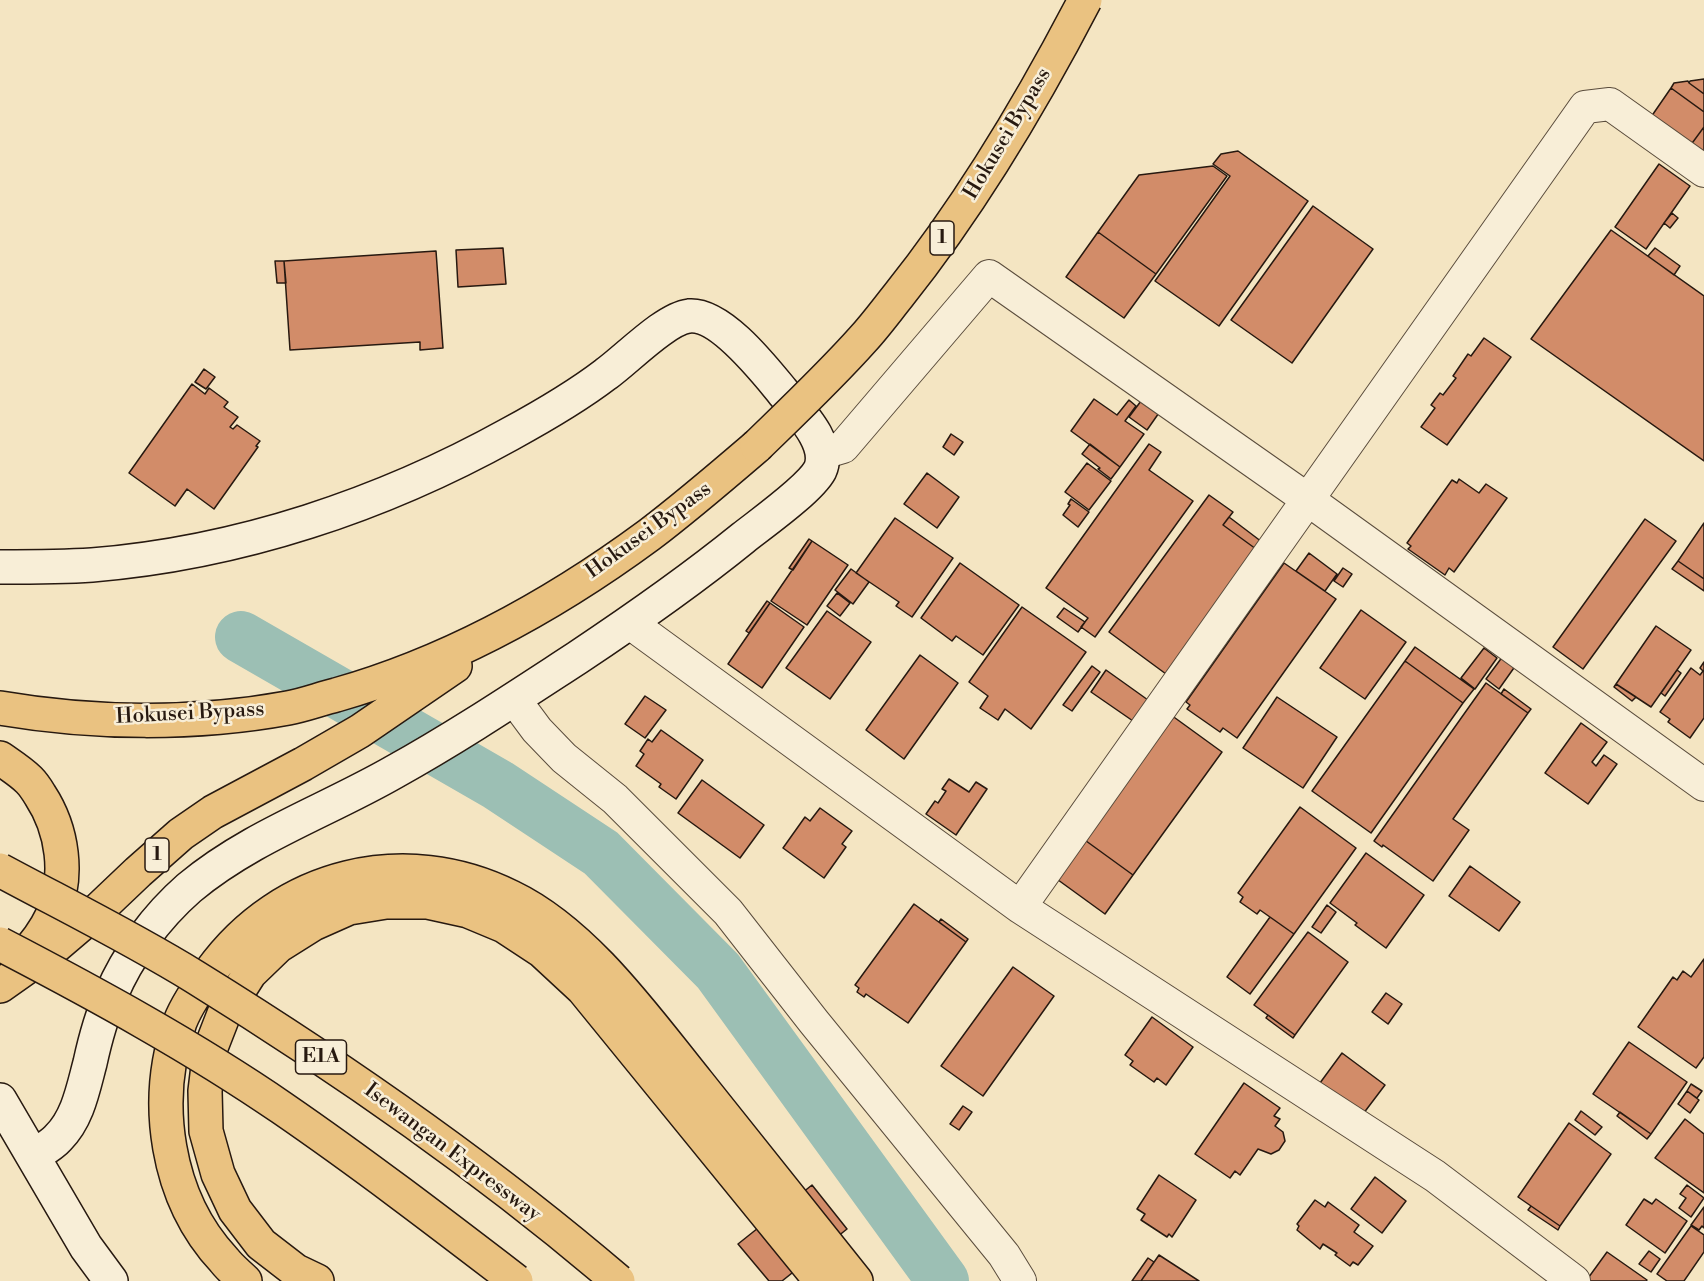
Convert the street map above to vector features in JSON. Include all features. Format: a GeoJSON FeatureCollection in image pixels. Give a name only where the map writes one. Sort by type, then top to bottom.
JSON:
{"type":"FeatureCollection","features":[{"type":"Feature","properties":{"kind":"highway","name":"Hokusei Bypass"},"geometry":{"type":"LineString","coordinates":[[0,708],[94,719],[162,720],[227,716],[277,703],[374,684],[442,657],[521,618],[584,578],[648,535],[706,490],[757,446],[864,338],[961,213],[1055,58],[1085,0]]}},
{"type":"Feature","properties":{"kind":"highway","name":"1"},"geometry":{"type":"LineString","coordinates":[[0,986],[51,950],[181,834],[213,812],[360,731],[521,618]]}},
{"type":"Feature","properties":{"kind":"highway"},"geometry":{"type":"LineString","coordinates":[[0,687],[39,696],[97,704],[162,706],[277,703]]}},
{"type":"Feature","properties":{"kind":"highway"},"geometry":{"type":"LineString","coordinates":[[0,758],[31,782],[45,803],[62,854],[61,885],[53,914],[37,942],[0,979]]}},
{"type":"Feature","properties":{"kind":"highway","name":"Isewangan Expressway"},"geometry":{"type":"LineString","coordinates":[[0,870],[192,976],[313,1051],[443,1143],[585,1252],[618,1281]]}},
{"type":"Feature","properties":{"kind":"highway"},"geometry":{"type":"LineString","coordinates":[[234,1270],[199,1227],[172,1161],[166,1124],[166,1089],[170,1056],[181,1020],[197,989],[222,955],[251,926],[286,902],[323,885],[368,873],[406,870],[442,873],[477,883],[512,897],[549,919],[578,944],[606,972],[664,1042],[856,1281]]}},
{"type":"Feature","properties":{"kind":"highway"},"geometry":{"type":"LineString","coordinates":[[317,1281],[296,1271],[261,1244],[235,1209],[218,1174],[206,1131],[205,1091],[210,1050],[224,1014],[250,972],[278,946],[313,924],[349,908],[386,902],[427,902],[468,911],[504,926],[542,951],[583,988],[821,1281]]}},
{"type":"Feature","properties":{"kind":"highway"},"geometry":{"type":"LineString","coordinates":[[0,944],[158,1029],[281,1108],[404,1196],[516,1281]]}},
{"type":"Feature","properties":{"kind":"street"},"geometry":{"type":"LineString","coordinates":[[1020,907],[1585,107],[1610,104],[1704,171]]}},
{"type":"Feature","properties":{"kind":"street"},"geometry":{"type":"LineString","coordinates":[[823,453],[843,447],[989,276],[1307,499],[1704,785]]}},
{"type":"Feature","properties":{"kind":"street"},"geometry":{"type":"LineString","coordinates":[[0,567],[92,565],[156,557],[215,547],[275,532],[339,511],[461,460],[513,433],[604,376],[664,326],[682,317],[696,315],[716,323],[733,337],[773,380],[808,423],[823,453],[821,468],[807,486],[708,567],[630,623],[462,731],[393,772],[250,846],[191,887],[166,910],[126,965],[111,994],[98,1028],[81,1098],[71,1120],[58,1139],[33,1156]]}},
{"type":"Feature","properties":{"kind":"street"},"geometry":{"type":"LineString","coordinates":[[630,623],[1020,907],[1436,1176],[1574,1281]]}},
{"type":"Feature","properties":{"kind":"street"},"geometry":{"type":"LineString","coordinates":[[514,699],[537,730],[564,758],[615,799],[728,912],[814,1022],[1004,1255],[1020,1281]]}},
{"type":"Feature","properties":{"kind":"street"},"geometry":{"type":"LineString","coordinates":[[0,1101],[86,1247],[111,1281]]}},
{"type":"Feature","properties":{"kind":"building"},"geometry":{"type":"Polygon","coordinates":[[[1704,79],[1704,94],[1689,83],[1690,81],[1704,79]]]}},
{"type":"Feature","properties":{"kind":"building"},"geometry":{"type":"Polygon","coordinates":[[[1688,81],[1704,94],[1704,112],[1671,88],[1674,83],[1688,81]]]}},
{"type":"Feature","properties":{"kind":"building"},"geometry":{"type":"Polygon","coordinates":[[[1671,88],[1704,112],[1704,127],[1690,146],[1651,117],[1671,88]]]}},
{"type":"Feature","properties":{"kind":"building"},"geometry":{"type":"Polygon","coordinates":[[[1704,127],[1704,155],[1690,146],[1704,127]]]}},
{"type":"Feature","properties":{"kind":"building"},"geometry":{"type":"Polygon","coordinates":[[[1238,151],[1308,201],[1219,326],[1155,281],[1230,176],[1213,164],[1221,154],[1238,151]]]}},
{"type":"Feature","properties":{"kind":"building"},"geometry":{"type":"Polygon","coordinates":[[[1659,164],[1690,186],[1646,249],[1615,227],[1659,164]]]}},
{"type":"Feature","properties":{"kind":"building"},"geometry":{"type":"Polygon","coordinates":[[[1213,166],[1227,176],[1156,274],[1098,232],[1139,175],[1213,166]]]}},
{"type":"Feature","properties":{"kind":"building"},"geometry":{"type":"Polygon","coordinates":[[[1313,206],[1373,249],[1292,363],[1231,320],[1313,206]]]}},
{"type":"Feature","properties":{"kind":"building"},"geometry":{"type":"Polygon","coordinates":[[[1672,213],[1678,218],[1670,228],[1664,223],[1672,213]]]}},
{"type":"Feature","properties":{"kind":"building"},"geometry":{"type":"Polygon","coordinates":[[[1611,230],[1704,296],[1704,461],[1531,339],[1611,230]]]}},
{"type":"Feature","properties":{"kind":"building"},"geometry":{"type":"Polygon","coordinates":[[[1098,232],[1156,274],[1124,318],[1066,277],[1098,232]]]}},
{"type":"Feature","properties":{"kind":"building"},"geometry":{"type":"Polygon","coordinates":[[[503,248],[506,284],[458,287],[456,250],[503,248]]]}},
{"type":"Feature","properties":{"kind":"building"},"geometry":{"type":"Polygon","coordinates":[[[1655,248],[1680,266],[1674,275],[1648,256],[1655,248]]]}},
{"type":"Feature","properties":{"kind":"building"},"geometry":{"type":"Polygon","coordinates":[[[436,251],[443,348],[420,350],[420,342],[290,350],[284,261],[436,251]]]}},
{"type":"Feature","properties":{"kind":"building"},"geometry":{"type":"Polygon","coordinates":[[[275,261],[284,261],[286,283],[277,283],[275,261]]]}},
{"type":"Feature","properties":{"kind":"building"},"geometry":{"type":"Polygon","coordinates":[[[1484,338],[1511,357],[1447,445],[1421,427],[1435,408],[1431,405],[1440,393],[1443,395],[1456,378],[1453,376],[1468,354],[1471,356],[1484,338]]]}},
{"type":"Feature","properties":{"kind":"building"},"geometry":{"type":"Polygon","coordinates":[[[204,369],[215,377],[206,389],[195,382],[204,369]]]}},
{"type":"Feature","properties":{"kind":"building"},"geometry":{"type":"Polygon","coordinates":[[[192,384],[205,394],[209,388],[228,402],[224,407],[238,417],[230,427],[233,429],[237,425],[260,441],[214,509],[187,489],[175,506],[129,473],[192,384]]]}},
{"type":"Feature","properties":{"kind":"building"},"geometry":{"type":"Polygon","coordinates":[[[1144,397],[1161,410],[1147,430],[1129,417],[1144,397]]]}},
{"type":"Feature","properties":{"kind":"building"},"geometry":{"type":"Polygon","coordinates":[[[1094,399],[1117,415],[1129,400],[1136,406],[1125,421],[1144,434],[1120,467],[1071,431],[1094,399]]]}},
{"type":"Feature","properties":{"kind":"building"},"geometry":{"type":"Polygon","coordinates":[[[951,434],[963,442],[954,455],[943,447],[951,434]]]}},
{"type":"Feature","properties":{"kind":"building"},"geometry":{"type":"Polygon","coordinates":[[[1090,444],[1120,467],[1111,479],[1082,454],[1090,444]]]}},
{"type":"Feature","properties":{"kind":"building"},"geometry":{"type":"Polygon","coordinates":[[[1149,444],[1161,452],[1149,470],[1193,501],[1095,637],[1081,627],[1088,618],[1046,588],[1149,444]]]}},
{"type":"Feature","properties":{"kind":"building"},"geometry":{"type":"Polygon","coordinates":[[[1087,463],[1111,481],[1089,510],[1065,492],[1087,463]]]}},
{"type":"Feature","properties":{"kind":"building"},"geometry":{"type":"Polygon","coordinates":[[[927,473],[959,497],[937,528],[904,504],[927,473]]]}},
{"type":"Feature","properties":{"kind":"building"},"geometry":{"type":"Polygon","coordinates":[[[1459,479],[1479,493],[1486,484],[1507,498],[1454,572],[1449,568],[1445,575],[1408,549],[1411,546],[1407,543],[1452,480],[1457,483],[1459,479]]]}},
{"type":"Feature","properties":{"kind":"building"},"geometry":{"type":"Polygon","coordinates":[[[1209,495],[1233,512],[1223,525],[1256,549],[1166,674],[1109,632],[1209,495]]]}},
{"type":"Feature","properties":{"kind":"building"},"geometry":{"type":"Polygon","coordinates":[[[1071,499],[1089,512],[1078,527],[1063,515],[1071,499]]]}},
{"type":"Feature","properties":{"kind":"building"},"geometry":{"type":"Polygon","coordinates":[[[1229,517],[1262,542],[1256,549],[1223,525],[1229,517]]]}},
{"type":"Feature","properties":{"kind":"building"},"geometry":{"type":"Polygon","coordinates":[[[895,518],[953,558],[912,617],[896,606],[899,602],[856,573],[895,518]]]}},
{"type":"Feature","properties":{"kind":"building"},"geometry":{"type":"Polygon","coordinates":[[[1645,519],[1676,541],[1583,669],[1553,647],[1645,519]]]}},
{"type":"Feature","properties":{"kind":"building"},"geometry":{"type":"Polygon","coordinates":[[[1704,523],[1704,579],[1678,561],[1704,523]]]}},
{"type":"Feature","properties":{"kind":"building"},"geometry":{"type":"Polygon","coordinates":[[[809,539],[812,541],[793,570],[789,568],[809,539]]]}},
{"type":"Feature","properties":{"kind":"building"},"geometry":{"type":"Polygon","coordinates":[[[812,541],[848,565],[807,625],[771,601],[812,541]]]}},
{"type":"Feature","properties":{"kind":"building"},"geometry":{"type":"Polygon","coordinates":[[[1309,553],[1337,574],[1325,591],[1296,571],[1309,553]]]}},
{"type":"Feature","properties":{"kind":"building"},"geometry":{"type":"Polygon","coordinates":[[[1678,561],[1704,579],[1704,591],[1672,569],[1678,561]]]}},
{"type":"Feature","properties":{"kind":"building"},"geometry":{"type":"Polygon","coordinates":[[[960,563],[1019,605],[983,655],[956,636],[952,641],[921,618],[960,563]]]}},
{"type":"Feature","properties":{"kind":"building"},"geometry":{"type":"Polygon","coordinates":[[[1284,563],[1336,599],[1237,738],[1223,728],[1220,732],[1187,709],[1190,705],[1186,702],[1284,563]]]}},
{"type":"Feature","properties":{"kind":"building"},"geometry":{"type":"Polygon","coordinates":[[[1343,568],[1352,574],[1343,587],[1334,581],[1343,568]]]}},
{"type":"Feature","properties":{"kind":"building"},"geometry":{"type":"Polygon","coordinates":[[[851,569],[869,582],[853,604],[835,590],[851,569]]]}},
{"type":"Feature","properties":{"kind":"building"},"geometry":{"type":"Polygon","coordinates":[[[837,593],[850,603],[840,616],[827,606],[837,593]]]}},
{"type":"Feature","properties":{"kind":"building"},"geometry":{"type":"Polygon","coordinates":[[[767,601],[770,603],[749,633],[746,631],[767,601]]]}},
{"type":"Feature","properties":{"kind":"building"},"geometry":{"type":"Polygon","coordinates":[[[770,603],[804,627],[762,688],[728,664],[770,603]]]}},
{"type":"Feature","properties":{"kind":"building"},"geometry":{"type":"Polygon","coordinates":[[[1022,607],[1086,652],[1031,729],[1005,709],[998,720],[980,708],[988,696],[969,682],[1022,607]]]}},
{"type":"Feature","properties":{"kind":"building"},"geometry":{"type":"Polygon","coordinates":[[[1064,608],[1085,622],[1078,632],[1057,617],[1064,608]]]}},
{"type":"Feature","properties":{"kind":"building"},"geometry":{"type":"Polygon","coordinates":[[[1361,610],[1406,642],[1365,699],[1320,668],[1361,610]]]}},
{"type":"Feature","properties":{"kind":"building"},"geometry":{"type":"Polygon","coordinates":[[[827,611],[871,642],[830,699],[786,668],[827,611]]]}},
{"type":"Feature","properties":{"kind":"building"},"geometry":{"type":"Polygon","coordinates":[[[1656,626],[1691,650],[1651,707],[1616,684],[1656,626]]]}},
{"type":"Feature","properties":{"kind":"building"},"geometry":{"type":"Polygon","coordinates":[[[1415,647],[1474,689],[1463,703],[1405,661],[1415,647]]]}},
{"type":"Feature","properties":{"kind":"building"},"geometry":{"type":"Polygon","coordinates":[[[1484,648],[1497,658],[1475,689],[1461,678],[1484,648]]]}},
{"type":"Feature","properties":{"kind":"building"},"geometry":{"type":"Polygon","coordinates":[[[920,655],[958,683],[904,759],[866,730],[920,655]]]}},
{"type":"Feature","properties":{"kind":"building"},"geometry":{"type":"Polygon","coordinates":[[[1503,656],[1516,665],[1499,689],[1486,679],[1503,656]]]}},
{"type":"Feature","properties":{"kind":"building"},"geometry":{"type":"Polygon","coordinates":[[[1405,661],[1463,703],[1371,833],[1312,791],[1405,661]]]}},
{"type":"Feature","properties":{"kind":"building"},"geometry":{"type":"Polygon","coordinates":[[[1704,662],[1704,718],[1690,738],[1668,722],[1670,719],[1660,712],[1691,668],[1700,675],[1703,671],[1700,668],[1704,662]]]}},
{"type":"Feature","properties":{"kind":"building"},"geometry":{"type":"Polygon","coordinates":[[[1092,666],[1100,672],[1072,711],[1063,705],[1092,666]]]}},
{"type":"Feature","properties":{"kind":"building"},"geometry":{"type":"Polygon","coordinates":[[[1106,670],[1148,700],[1133,721],[1091,692],[1106,670]]]}},
{"type":"Feature","properties":{"kind":"building"},"geometry":{"type":"Polygon","coordinates":[[[1677,670],[1681,673],[1665,696],[1661,693],[1677,670]]]}},
{"type":"Feature","properties":{"kind":"building"},"geometry":{"type":"Polygon","coordinates":[[[1486,683],[1528,713],[1453,819],[1469,830],[1433,881],[1374,841],[1486,683]]]}},
{"type":"Feature","properties":{"kind":"building"},"geometry":{"type":"Polygon","coordinates":[[[1616,684],[1636,697],[1632,701],[1614,687],[1616,684]]]}},
{"type":"Feature","properties":{"kind":"building"},"geometry":{"type":"Polygon","coordinates":[[[1504,689],[1531,709],[1528,713],[1501,694],[1504,689]]]}},
{"type":"Feature","properties":{"kind":"building"},"geometry":{"type":"Polygon","coordinates":[[[645,696],[666,710],[645,738],[625,724],[645,696]]]}},
{"type":"Feature","properties":{"kind":"building"},"geometry":{"type":"Polygon","coordinates":[[[1277,697],[1337,737],[1303,788],[1243,748],[1277,697]]]}},
{"type":"Feature","properties":{"kind":"building"},"geometry":{"type":"Polygon","coordinates":[[[1171,715],[1222,752],[1133,875],[1082,838],[1171,715]]]}},
{"type":"Feature","properties":{"kind":"building"},"geometry":{"type":"Polygon","coordinates":[[[1581,723],[1607,742],[1592,762],[1596,766],[1604,755],[1617,764],[1588,804],[1545,773],[1581,723]]]}},
{"type":"Feature","properties":{"kind":"building"},"geometry":{"type":"Polygon","coordinates":[[[661,730],[703,760],[676,799],[659,787],[661,784],[636,766],[644,754],[640,751],[648,739],[652,742],[661,730]]]}},
{"type":"Feature","properties":{"kind":"building"},"geometry":{"type":"Polygon","coordinates":[[[949,779],[969,792],[976,782],[987,789],[956,835],[926,814],[935,801],[938,803],[946,791],[942,789],[949,779]]]}},
{"type":"Feature","properties":{"kind":"building"},"geometry":{"type":"Polygon","coordinates":[[[702,780],[764,825],[740,858],[678,813],[702,780]]]}},
{"type":"Feature","properties":{"kind":"building"},"geometry":{"type":"Polygon","coordinates":[[[1300,807],[1356,848],[1294,934],[1260,910],[1257,914],[1240,902],[1243,897],[1238,893],[1300,807]]]}},
{"type":"Feature","properties":{"kind":"building"},"geometry":{"type":"Polygon","coordinates":[[[820,808],[852,831],[842,844],[846,847],[824,878],[783,848],[805,817],[810,821],[820,808]]]}},
{"type":"Feature","properties":{"kind":"building"},"geometry":{"type":"Polygon","coordinates":[[[1082,838],[1133,875],[1105,914],[1054,877],[1082,838]]]}},
{"type":"Feature","properties":{"kind":"building"},"geometry":{"type":"Polygon","coordinates":[[[1366,853],[1424,895],[1386,948],[1330,903],[1366,853]]]}},
{"type":"Feature","properties":{"kind":"building"},"geometry":{"type":"Polygon","coordinates":[[[1470,866],[1520,902],[1499,931],[1449,896],[1470,866]]]}},
{"type":"Feature","properties":{"kind":"building"},"geometry":{"type":"Polygon","coordinates":[[[914,904],[966,942],[908,1023],[866,994],[864,997],[857,992],[859,988],[855,985],[914,904]]]}},
{"type":"Feature","properties":{"kind":"building"},"geometry":{"type":"Polygon","coordinates":[[[1327,905],[1336,912],[1321,933],[1312,927],[1327,905]]]}},
{"type":"Feature","properties":{"kind":"building"},"geometry":{"type":"Polygon","coordinates":[[[1270,917],[1294,934],[1250,994],[1227,977],[1270,917]]]}},
{"type":"Feature","properties":{"kind":"building"},"geometry":{"type":"Polygon","coordinates":[[[941,919],[968,939],[966,942],[939,922],[941,919]]]}},
{"type":"Feature","properties":{"kind":"building"},"geometry":{"type":"Polygon","coordinates":[[[1308,932],[1348,962],[1295,1035],[1254,1005],[1308,932]]]}},
{"type":"Feature","properties":{"kind":"building"},"geometry":{"type":"Polygon","coordinates":[[[1704,959],[1704,1057],[1696,1068],[1638,1027],[1673,977],[1677,980],[1683,971],[1691,977],[1704,959]]]}},
{"type":"Feature","properties":{"kind":"building"},"geometry":{"type":"Polygon","coordinates":[[[1013,967],[1054,996],[983,1096],[941,1066],[1013,967]]]}},
{"type":"Feature","properties":{"kind":"building"},"geometry":{"type":"Polygon","coordinates":[[[1386,993],[1402,1004],[1388,1024],[1372,1012],[1386,993]]]}},
{"type":"Feature","properties":{"kind":"building"},"geometry":{"type":"Polygon","coordinates":[[[1268,1015],[1295,1035],[1293,1038],[1266,1018],[1268,1015]]]}},
{"type":"Feature","properties":{"kind":"building"},"geometry":{"type":"Polygon","coordinates":[[[1152,1017],[1193,1047],[1166,1085],[1157,1078],[1154,1082],[1130,1065],[1133,1061],[1125,1055],[1152,1017]]]}},
{"type":"Feature","properties":{"kind":"building"},"geometry":{"type":"Polygon","coordinates":[[[1629,1042],[1687,1082],[1651,1134],[1593,1094],[1629,1042]]]}},
{"type":"Feature","properties":{"kind":"building"},"geometry":{"type":"Polygon","coordinates":[[[1342,1053],[1385,1085],[1360,1118],[1317,1087],[1342,1053]]]}},
{"type":"Feature","properties":{"kind":"building"},"geometry":{"type":"Polygon","coordinates":[[[1244,1083],[1280,1108],[1274,1116],[1280,1119],[1275,1126],[1283,1132],[1285,1141],[1279,1150],[1271,1154],[1258,1149],[1240,1175],[1235,1171],[1230,1178],[1195,1154],[1244,1083]]]}},
{"type":"Feature","properties":{"kind":"building"},"geometry":{"type":"Polygon","coordinates":[[[1691,1084],[1702,1091],[1697,1098],[1687,1091],[1691,1084]]]}},
{"type":"Feature","properties":{"kind":"building"},"geometry":{"type":"Polygon","coordinates":[[[1687,1091],[1699,1100],[1690,1113],[1678,1104],[1687,1091]]]}},
{"type":"Feature","properties":{"kind":"building"},"geometry":{"type":"Polygon","coordinates":[[[963,1106],[972,1112],[959,1130],[950,1124],[963,1106]]]}},
{"type":"Feature","properties":{"kind":"building"},"geometry":{"type":"Polygon","coordinates":[[[1581,1111],[1602,1127],[1595,1135],[1575,1120],[1581,1111]]]}},
{"type":"Feature","properties":{"kind":"building"},"geometry":{"type":"Polygon","coordinates":[[[1620,1112],[1651,1134],[1647,1139],[1617,1116],[1620,1112]]]}},
{"type":"Feature","properties":{"kind":"building"},"geometry":{"type":"Polygon","coordinates":[[[1685,1119],[1704,1134],[1704,1193],[1655,1158],[1685,1119]]]}},
{"type":"Feature","properties":{"kind":"building"},"geometry":{"type":"Polygon","coordinates":[[[1569,1123],[1611,1154],[1560,1226],[1518,1197],[1569,1123]]]}},
{"type":"Feature","properties":{"kind":"building"},"geometry":{"type":"Polygon","coordinates":[[[1159,1175],[1196,1200],[1172,1237],[1169,1234],[1167,1237],[1141,1220],[1145,1214],[1137,1209],[1159,1175]]]}},
{"type":"Feature","properties":{"kind":"building"},"geometry":{"type":"Polygon","coordinates":[[[1375,1177],[1406,1201],[1382,1233],[1351,1209],[1375,1177]]]}},
{"type":"Feature","properties":{"kind":"building"},"geometry":{"type":"Polygon","coordinates":[[[812,1185],[847,1229],[782,1281],[769,1281],[738,1244],[812,1185]]]}},
{"type":"Feature","properties":{"kind":"building"},"geometry":{"type":"Polygon","coordinates":[[[1687,1185],[1704,1198],[1691,1217],[1679,1208],[1686,1198],[1680,1194],[1687,1185]]]}},
{"type":"Feature","properties":{"kind":"building"},"geometry":{"type":"Polygon","coordinates":[[[1644,1199],[1652,1204],[1656,1199],[1687,1221],[1665,1253],[1626,1225],[1644,1199]]]}},
{"type":"Feature","properties":{"kind":"building"},"geometry":{"type":"Polygon","coordinates":[[[1315,1200],[1325,1207],[1328,1202],[1359,1225],[1354,1232],[1373,1246],[1358,1265],[1353,1262],[1350,1266],[1335,1255],[1337,1253],[1323,1244],[1320,1249],[1297,1230],[1299,1226],[1297,1224],[1315,1200]]]}},
{"type":"Feature","properties":{"kind":"building"},"geometry":{"type":"Polygon","coordinates":[[[1531,1206],[1560,1226],[1558,1230],[1528,1210],[1531,1206]]]}},
{"type":"Feature","properties":{"kind":"building"},"geometry":{"type":"Polygon","coordinates":[[[1704,1207],[1704,1228],[1702,1226],[1699,1230],[1691,1225],[1704,1207]]]}},
{"type":"Feature","properties":{"kind":"building"},"geometry":{"type":"Polygon","coordinates":[[[1691,1226],[1704,1235],[1704,1252],[1684,1281],[1667,1281],[1657,1274],[1691,1226]]]}},
{"type":"Feature","properties":{"kind":"building"},"geometry":{"type":"Polygon","coordinates":[[[1649,1251],[1660,1259],[1651,1272],[1639,1264],[1649,1251]]]}},
{"type":"Feature","properties":{"kind":"building"},"geometry":{"type":"Polygon","coordinates":[[[1607,1252],[1647,1280],[1586,1281],[1607,1252]]]}},
{"type":"Feature","properties":{"kind":"building"},"geometry":{"type":"Polygon","coordinates":[[[1159,1255],[1199,1281],[1141,1281],[1159,1255]]]}},
{"type":"Feature","properties":{"kind":"building"},"geometry":{"type":"Polygon","coordinates":[[[1148,1258],[1154,1262],[1141,1281],[1132,1281],[1148,1258]]]}},
{"type":"Feature","properties":{"kind":"waterway"},"geometry":{"type":"LineString","coordinates":[[241,637],[498,785],[601,853],[718,971],[943,1281]]}}]}
